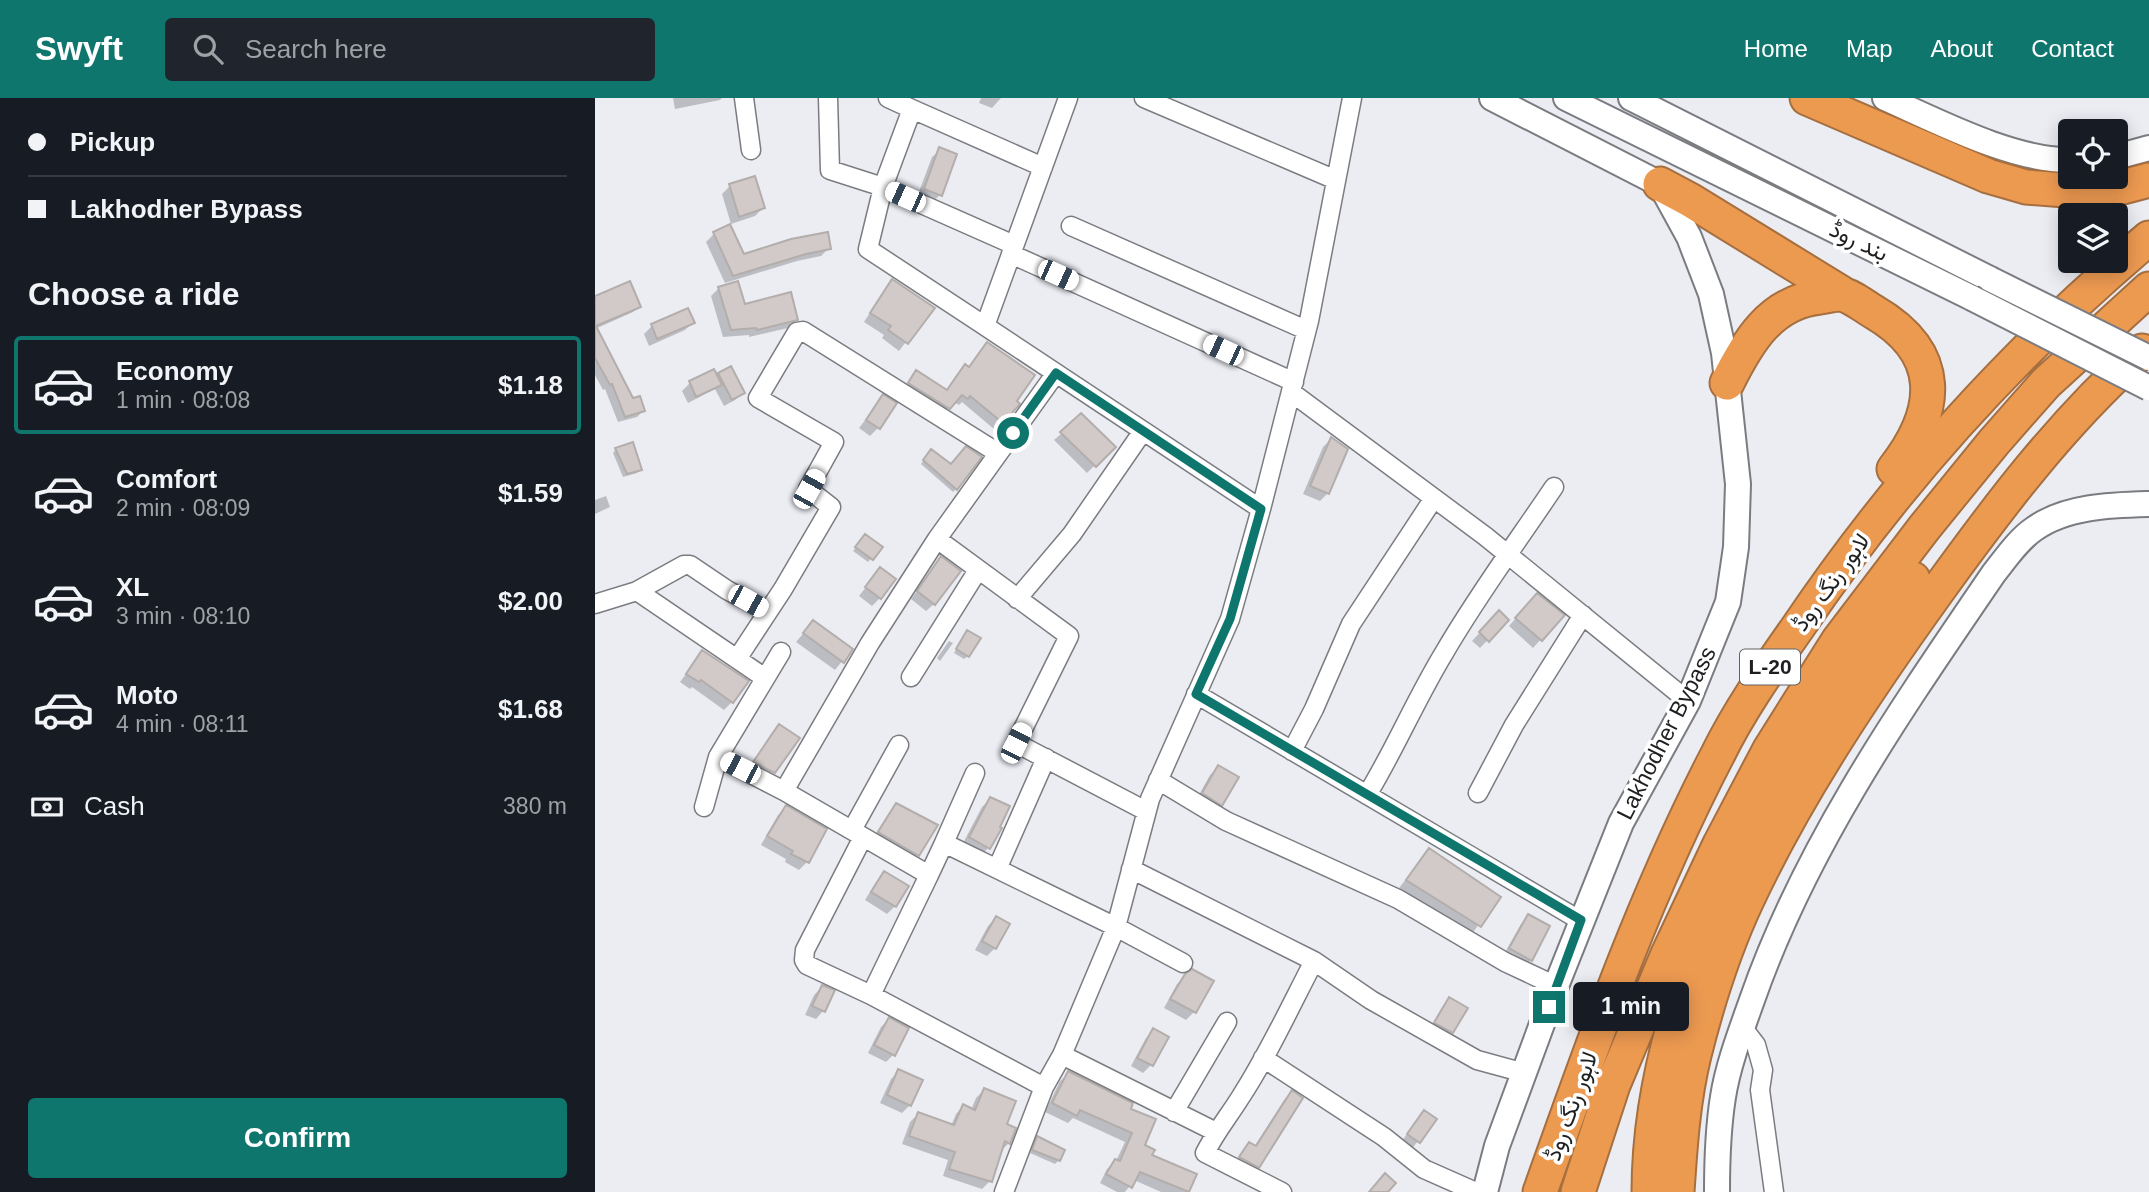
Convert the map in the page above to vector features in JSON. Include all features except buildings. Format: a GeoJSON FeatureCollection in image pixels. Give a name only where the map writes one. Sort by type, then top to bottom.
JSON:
{"type":"FeatureCollection","features":[{"type":"Feature","properties":{"kind":"highway"},"geometry":{"type":"LineString","coordinates":[[1807,98],[1988,176],[2026,187],[2091,192],[2149,180]]}},
{"type":"Feature","properties":{"kind":"highway"},"geometry":{"type":"LineString","coordinates":[[1605,1011],[1619,926],[1646,862],[1717,724],[1783,619],[1842,536],[1902,459],[1920,429],[1926,411],[1927,380],[1918,352],[1910,339],[1892,322],[1660,184]]}},
{"type":"Feature","properties":{"kind":"highway","name":"لاہور رنگ روڈ"},"geometry":{"type":"LineString","coordinates":[[1540,1192],[1605,1011],[1645,910],[1719,751],[1769,668],[1828,582],[1889,503],[1954,426],[2027,351],[2149,238]]}},
{"type":"Feature","properties":{"kind":"highway","name":"لاہور رنگ روڈ"},"geometry":{"type":"LineString","coordinates":[[1578,1192],[1613,1085],[1668,954],[1720,844],[1770,749],[1838,641],[1924,528],[2046,383],[2149,289]]}},
{"type":"Feature","properties":{"kind":"highway"},"geometry":{"type":"LineString","coordinates":[[1727,383],[1751,338],[1775,315],[1798,302],[1843,294]]}},
{"type":"Feature","properties":{"kind":"highway"},"geometry":{"type":"LineString","coordinates":[[1677,1192],[1684,1108],[1694,1056],[1712,993],[1747,900],[1784,831],[1828,753],[1871,685],[1976,537],[2038,459],[2110,379],[2149,345]]}},
{"type":"Feature","properties":{"kind":"highway"},"geometry":{"type":"LineString","coordinates":[[1649,1192],[1653,1123],[1675,1021],[1704,935],[1744,848],[1802,744],[1837,688],[1951,528],[1994,442]]}},
{"type":"Feature","properties":{"kind":"highway"},"geometry":{"type":"LineString","coordinates":[[1517,1192],[1531,1155],[1583,1072]]}},
{"type":"Feature","properties":{"kind":"main road"},"geometry":{"type":"LineString","coordinates":[[1492,98],[1660,184]]}},
{"type":"Feature","properties":{"kind":"main road","name":"بند روڈ"},"geometry":{"type":"LineString","coordinates":[[1566,98],[2149,388]]}},
{"type":"Feature","properties":{"kind":"main road","name":"بند روڈ"},"geometry":{"type":"LineString","coordinates":[[1631,98],[2149,358]]}},
{"type":"Feature","properties":{"kind":"main road"},"geometry":{"type":"LineString","coordinates":[[1885,98],[2000,146],[2031,155],[2058,158]]}},
{"type":"Feature","properties":{"kind":"main road"},"geometry":{"type":"LineString","coordinates":[[2128,154],[2149,148]]}},
{"type":"Feature","properties":{"kind":"main road","name":"Lakhodher Bypass"},"geometry":{"type":"LineString","coordinates":[[1485,1192],[1497,1146],[1581,920],[1621,823],[1688,701],[1728,603],[1736,547],[1738,484],[1720,333],[1711,294],[1689,237],[1660,184]]}},
{"type":"Feature","properties":{"kind":"main road"},"geometry":{"type":"LineString","coordinates":[[1717,1192],[1717,1152],[1724,1095],[1766,959],[1822,841],[1926,674],[2008,554],[2034,529],[2068,513],[2118,505],[2149,504]]}},
{"type":"Feature","properties":{"kind":"street"},"geometry":{"type":"LineString","coordinates":[[744,98],[751,150]]}},
{"type":"Feature","properties":{"kind":"street"},"geometry":{"type":"LineString","coordinates":[[828,98],[830,170],[883,187],[1292,387],[1583,614],[1688,701]]}},
{"type":"Feature","properties":{"kind":"street"},"geometry":{"type":"LineString","coordinates":[[888,98],[1043,167]]}},
{"type":"Feature","properties":{"kind":"street"},"geometry":{"type":"LineString","coordinates":[[985,326],[1067,98]]}},
{"type":"Feature","properties":{"kind":"street"},"geometry":{"type":"LineString","coordinates":[[1144,98],[1336,180]]}},
{"type":"Feature","properties":{"kind":"street"},"geometry":{"type":"LineString","coordinates":[[1005,1192],[1044,1087],[1062,1055],[1116,927],[1146,811],[1158,780],[1230,619],[1306,330],[1352,98]]}},
{"type":"Feature","properties":{"kind":"street"},"geometry":{"type":"LineString","coordinates":[[912,109],[883,187],[868,249],[1261,509]]}},
{"type":"Feature","properties":{"kind":"street"},"geometry":{"type":"LineString","coordinates":[[1071,226],[1306,330]]}},
{"type":"Feature","properties":{"kind":"street"},"geometry":{"type":"LineString","coordinates":[[737,659],[831,507],[809,489],[834,442],[758,398],[797,332],[803,331],[998,453]]}},
{"type":"Feature","properties":{"kind":"street"},"geometry":{"type":"LineString","coordinates":[[783,791],[870,643],[937,539],[1056,373]]}},
{"type":"Feature","properties":{"kind":"street"},"geometry":{"type":"LineString","coordinates":[[1017,598],[1072,534],[1143,431]]}},
{"type":"Feature","properties":{"kind":"street"},"geometry":{"type":"LineString","coordinates":[[1367,795],[1444,651],[1554,487]]}},
{"type":"Feature","properties":{"kind":"street"},"geometry":{"type":"LineString","coordinates":[[1292,751],[1314,709],[1351,624],[1434,498]]}},
{"type":"Feature","properties":{"kind":"street"},"geometry":{"type":"LineString","coordinates":[[937,539],[1069,636],[1016,743],[1146,811]]}},
{"type":"Feature","properties":{"kind":"street"},"geometry":{"type":"LineString","coordinates":[[595,604],[637,591],[684,565],[690,565],[727,590],[768,612]]}},
{"type":"Feature","properties":{"kind":"street"},"geometry":{"type":"LineString","coordinates":[[911,677],[978,570]]}},
{"type":"Feature","properties":{"kind":"street"},"geometry":{"type":"LineString","coordinates":[[637,591],[765,678]]}},
{"type":"Feature","properties":{"kind":"street"},"geometry":{"type":"LineString","coordinates":[[1478,793],[1514,725],[1583,614]]}},
{"type":"Feature","properties":{"kind":"street"},"geometry":{"type":"LineString","coordinates":[[704,807],[718,757],[781,652]]}},
{"type":"Feature","properties":{"kind":"street"},"geometry":{"type":"LineString","coordinates":[[1196,694],[1581,920]]}},
{"type":"Feature","properties":{"kind":"street"},"geometry":{"type":"LineString","coordinates":[[899,745],[805,950],[804,960],[807,965],[1044,1087]]}},
{"type":"Feature","properties":{"kind":"street"},"geometry":{"type":"LineString","coordinates":[[718,757],[929,875]]}},
{"type":"Feature","properties":{"kind":"street"},"geometry":{"type":"LineString","coordinates":[[997,869],[1046,758]]}},
{"type":"Feature","properties":{"kind":"street"},"geometry":{"type":"LineString","coordinates":[[871,996],[975,773]]}},
{"type":"Feature","properties":{"kind":"street"},"geometry":{"type":"LineString","coordinates":[[1158,780],[1226,821],[1398,899],[1505,962],[1556,986]]}},
{"type":"Feature","properties":{"kind":"street"},"geometry":{"type":"LineString","coordinates":[[944,843],[1183,962]]}},
{"type":"Feature","properties":{"kind":"street"},"geometry":{"type":"LineString","coordinates":[[1131,869],[1314,961],[1371,1000],[1478,1060],[1525,1073]]}},
{"type":"Feature","properties":{"kind":"street"},"geometry":{"type":"LineString","coordinates":[[1282,1192],[1205,1153],[1263,1058],[1314,961]]}},
{"type":"Feature","properties":{"kind":"street"},"geometry":{"type":"LineString","coordinates":[[1174,1112],[1227,1022]]}},
{"type":"Feature","properties":{"kind":"street"},"geometry":{"type":"LineString","coordinates":[[1743,1028],[1756,1045],[1763,1070],[1760,1090],[1774,1192]]}},
{"type":"Feature","properties":{"kind":"street"},"geometry":{"type":"LineString","coordinates":[[1062,1055],[1216,1132]]}},
{"type":"Feature","properties":{"kind":"street"},"geometry":{"type":"LineString","coordinates":[[1263,1058],[1384,1137],[1424,1169],[1476,1192]]}},
{"type":"Feature","properties":{"kind":"route"},"geometry":{"type":"LineString","coordinates":[[1013,433],[1056,373],[1261,509],[1230,619],[1196,694],[1581,920],[1549,1007]]}}]}
